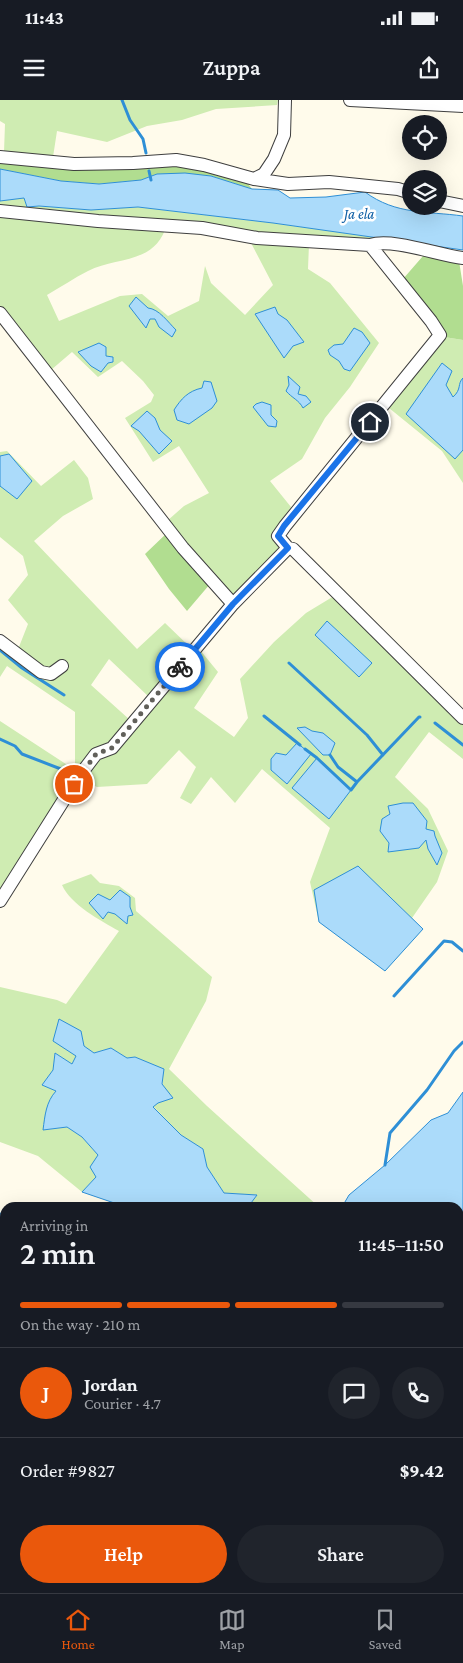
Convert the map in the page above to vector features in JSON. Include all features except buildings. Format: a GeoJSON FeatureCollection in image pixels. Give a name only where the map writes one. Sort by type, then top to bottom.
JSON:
{"type":"FeatureCollection","features":[{"type":"Feature","properties":{"kind":"street"},"geometry":{"type":"LineString","coordinates":[[254,179],[264,174],[274,159],[284,135],[285,100]]}},
{"type":"Feature","properties":{"kind":"street"},"geometry":{"type":"LineString","coordinates":[[350,100],[463,106]]}},
{"type":"Feature","properties":{"kind":"street"},"geometry":{"type":"LineString","coordinates":[[0,156],[74,164],[176,160],[204,165],[254,179],[288,184],[329,182],[402,190]]}},
{"type":"Feature","properties":{"kind":"street"},"geometry":{"type":"LineString","coordinates":[[447,203],[463,206]]}},
{"type":"Feature","properties":{"kind":"street"},"geometry":{"type":"LineString","coordinates":[[0,211],[98,221],[202,228],[257,238],[370,245],[378,242],[418,248],[463,258]]}},
{"type":"Feature","properties":{"kind":"street"},"geometry":{"type":"LineString","coordinates":[[370,245],[440,335],[284,526],[278,536],[288,548],[292,549],[463,718]]}},
{"type":"Feature","properties":{"kind":"street"},"geometry":{"type":"LineString","coordinates":[[0,314],[184,548],[233,604]]}},
{"type":"Feature","properties":{"kind":"street"},"geometry":{"type":"LineString","coordinates":[[0,901],[77,779],[96,754],[112,748],[233,604],[288,548]]}},
{"type":"Feature","properties":{"kind":"street"},"geometry":{"type":"LineString","coordinates":[[0,641],[42,672],[51,674],[62,666]]}},
{"type":"Feature","properties":{"kind":"green space"},"geometry":{"type":"Polygon","coordinates":[[[0,100],[278,100],[277,105],[216,109],[182,120],[147,126],[107,142],[57,131],[53,157],[4,152],[5,124],[0,121],[0,100]]]}},
{"type":"Feature","properties":{"kind":"green space"},"geometry":{"type":"Polygon","coordinates":[[[0,159],[179,165],[245,180],[252,189],[211,176],[157,174],[141,180],[99,184],[61,181],[0,169],[0,159]]]}},
{"type":"Feature","properties":{"kind":"green space"},"geometry":{"type":"Polygon","coordinates":[[[24,198],[28,207],[39,206],[92,210],[138,207],[373,237],[366,241],[251,233],[0,208],[0,201],[24,198]]]}},
{"type":"Feature","properties":{"kind":"green space"},"geometry":{"type":"Polygon","coordinates":[[[0,213],[165,230],[159,241],[142,254],[88,271],[47,295],[59,321],[120,296],[142,294],[168,316],[199,301],[205,266],[211,283],[245,315],[273,285],[250,241],[309,244],[308,269],[330,283],[379,343],[350,387],[325,418],[302,459],[270,481],[291,507],[276,530],[281,548],[233,596],[167,521],[184,506],[209,493],[179,446],[153,462],[125,418],[151,402],[154,395],[143,381],[122,361],[98,377],[72,352],[51,370],[0,310],[0,213]]]}},
{"type":"Feature","properties":{"kind":"green space"},"geometry":{"type":"Polygon","coordinates":[[[423,256],[459,261],[463,286],[463,340],[444,337],[403,279],[423,256]]]}},
{"type":"Feature","properties":{"kind":"green space"},"geometry":{"type":"Polygon","coordinates":[[[444,337],[463,340],[463,483],[442,451],[389,408],[444,337]]]}},
{"type":"Feature","properties":{"kind":"green space"},"geometry":{"type":"Polygon","coordinates":[[[7,451],[41,486],[74,460],[88,478],[93,499],[63,516],[34,541],[137,649],[165,623],[190,647],[149,697],[109,659],[91,685],[130,720],[79,772],[75,771],[0,892],[0,721],[75,770],[75,712],[7,666],[0,677],[0,647],[15,657],[28,624],[8,600],[28,575],[23,556],[0,537],[0,452],[7,451]]]}},
{"type":"Feature","properties":{"kind":"green space"},"geometry":{"type":"Polygon","coordinates":[[[168,532],[210,584],[187,611],[145,554],[168,532]]]}},
{"type":"Feature","properties":{"kind":"green space"},"geometry":{"type":"Polygon","coordinates":[[[334,596],[463,723],[463,759],[429,732],[395,777],[428,809],[448,851],[437,882],[412,918],[423,929],[385,971],[319,922],[310,882],[330,828],[262,769],[235,803],[211,777],[191,804],[180,798],[196,767],[179,750],[147,784],[97,787],[83,780],[101,757],[118,751],[200,650],[218,672],[194,708],[234,737],[248,718],[240,679],[274,642],[306,613],[334,596]]]}},
{"type":"Feature","properties":{"kind":"green space"},"geometry":{"type":"Polygon","coordinates":[[[91,874],[100,883],[119,886],[135,898],[136,911],[212,977],[206,1001],[169,1069],[313,1202],[252,1202],[257,1195],[224,1193],[207,1167],[203,1149],[181,1135],[153,1106],[161,1094],[163,1069],[135,1057],[127,1058],[111,1048],[94,1053],[84,1046],[72,1064],[55,1053],[53,1070],[42,1085],[56,1091],[44,1130],[67,1127],[82,1137],[98,1155],[97,1176],[82,1192],[38,1156],[0,1142],[0,987],[57,1000],[66,1004],[119,931],[79,905],[62,885],[91,874]]]}},
{"type":"Feature","properties":{"kind":"water","name":"Ja ela"},"geometry":{"type":"Polygon","coordinates":[[[0,169],[61,181],[99,184],[141,180],[157,174],[185,173],[211,176],[252,189],[278,190],[290,198],[326,197],[365,192],[388,205],[402,208],[402,215],[463,216],[463,250],[273,223],[138,207],[91,210],[39,206],[27,207],[24,198],[0,201],[0,169]]]}},
{"type":"Feature","properties":{"kind":"water"},"geometry":{"type":"Polygon","coordinates":[[[136,297],[148,308],[160,313],[176,330],[172,337],[159,327],[155,319],[150,319],[146,328],[129,306],[136,297]]]}},
{"type":"Feature","properties":{"kind":"water"},"geometry":{"type":"Polygon","coordinates":[[[275,307],[278,314],[287,320],[304,342],[293,346],[284,358],[255,314],[275,307]]]}},
{"type":"Feature","properties":{"kind":"water"},"geometry":{"type":"Polygon","coordinates":[[[354,328],[362,332],[370,343],[350,371],[344,369],[339,361],[330,355],[328,350],[334,345],[343,344],[354,328]]]}},
{"type":"Feature","properties":{"kind":"water"},"geometry":{"type":"Polygon","coordinates":[[[99,343],[106,347],[106,356],[113,357],[113,362],[108,363],[101,372],[91,366],[78,352],[99,343]]]}},
{"type":"Feature","properties":{"kind":"water"},"geometry":{"type":"Polygon","coordinates":[[[442,363],[452,371],[446,385],[453,397],[458,391],[463,378],[463,450],[455,459],[406,414],[442,363]]]}},
{"type":"Feature","properties":{"kind":"water"},"geometry":{"type":"Polygon","coordinates":[[[288,376],[300,387],[298,394],[306,396],[311,402],[303,408],[286,391],[289,385],[288,376]]]}},
{"type":"Feature","properties":{"kind":"water"},"geometry":{"type":"Polygon","coordinates":[[[204,381],[211,382],[217,401],[212,408],[189,424],[177,420],[174,410],[189,393],[202,388],[204,381]]]}},
{"type":"Feature","properties":{"kind":"water"},"geometry":{"type":"Polygon","coordinates":[[[262,402],[271,405],[271,415],[277,421],[276,427],[268,426],[253,407],[262,402]]]}},
{"type":"Feature","properties":{"kind":"water"},"geometry":{"type":"Polygon","coordinates":[[[147,411],[155,418],[160,430],[172,441],[159,454],[139,431],[131,426],[147,411]]]}},
{"type":"Feature","properties":{"kind":"water"},"geometry":{"type":"Polygon","coordinates":[[[9,454],[32,481],[17,499],[0,486],[0,456],[9,454]]]}},
{"type":"Feature","properties":{"kind":"water"},"geometry":{"type":"Polygon","coordinates":[[[327,621],[372,663],[359,677],[315,635],[327,621]]]}},
{"type":"Feature","properties":{"kind":"water"},"geometry":{"type":"Polygon","coordinates":[[[305,727],[312,731],[323,733],[335,743],[330,755],[323,755],[297,728],[305,727]]]}},
{"type":"Feature","properties":{"kind":"water"},"geometry":{"type":"Polygon","coordinates":[[[297,743],[311,754],[287,784],[271,770],[271,759],[276,753],[286,755],[297,743]]]}},
{"type":"Feature","properties":{"kind":"water"},"geometry":{"type":"Polygon","coordinates":[[[317,758],[351,790],[329,819],[292,788],[317,758]]]}},
{"type":"Feature","properties":{"kind":"water"},"geometry":{"type":"Polygon","coordinates":[[[413,803],[427,821],[426,829],[434,831],[442,853],[437,865],[428,849],[426,840],[419,848],[388,852],[389,843],[380,831],[382,819],[390,814],[388,806],[413,803]]]}},
{"type":"Feature","properties":{"kind":"water"},"geometry":{"type":"Polygon","coordinates":[[[358,866],[423,929],[385,971],[319,922],[314,890],[358,866]]]}},
{"type":"Feature","properties":{"kind":"water"},"geometry":{"type":"Polygon","coordinates":[[[120,890],[130,897],[130,907],[133,915],[128,916],[127,924],[115,914],[108,912],[103,919],[89,903],[98,894],[110,900],[120,890]]]}},
{"type":"Feature","properties":{"kind":"water"},"geometry":{"type":"Polygon","coordinates":[[[59,1019],[81,1031],[84,1046],[94,1053],[111,1048],[127,1058],[135,1057],[164,1069],[162,1084],[173,1098],[158,1103],[153,1107],[181,1135],[203,1149],[207,1167],[224,1193],[257,1195],[252,1202],[111,1202],[82,1192],[96,1177],[90,1167],[98,1155],[82,1137],[67,1127],[43,1130],[48,1104],[56,1091],[42,1085],[53,1070],[55,1053],[72,1064],[76,1056],[53,1041],[59,1019]]]}},
{"type":"Feature","properties":{"kind":"water"},"geometry":{"type":"Polygon","coordinates":[[[463,1092],[463,1202],[345,1202],[349,1195],[385,1165],[431,1120],[448,1113],[463,1092]]]}},
{"type":"Feature","properties":{"kind":"waterway"},"geometry":{"type":"LineString","coordinates":[[122,100],[130,120],[143,139],[146,153]]}},
{"type":"Feature","properties":{"kind":"waterway"},"geometry":{"type":"LineString","coordinates":[[149,171],[151,180]]}},
{"type":"Feature","properties":{"kind":"waterway"},"geometry":{"type":"LineString","coordinates":[[0,650],[22,668],[64,695]]}},
{"type":"Feature","properties":{"kind":"waterway"},"geometry":{"type":"LineString","coordinates":[[289,663],[367,735],[383,755]]}},
{"type":"Feature","properties":{"kind":"waterway"},"geometry":{"type":"LineString","coordinates":[[264,716],[300,745]]}},
{"type":"Feature","properties":{"kind":"waterway"},"geometry":{"type":"LineString","coordinates":[[330,755],[338,767],[357,782],[420,717]]}},
{"type":"Feature","properties":{"kind":"waterway"},"geometry":{"type":"LineString","coordinates":[[435,723],[463,745]]}},
{"type":"Feature","properties":{"kind":"waterway"},"geometry":{"type":"LineString","coordinates":[[0,739],[15,746],[22,754],[66,771]]}},
{"type":"Feature","properties":{"kind":"waterway"},"geometry":{"type":"LineString","coordinates":[[305,749],[351,790],[357,782]]}},
{"type":"Feature","properties":{"kind":"waterway"},"geometry":{"type":"LineString","coordinates":[[394,996],[444,941],[452,942],[463,951]]}},
{"type":"Feature","properties":{"kind":"waterway"},"geometry":{"type":"LineString","coordinates":[[385,1165],[390,1133],[427,1090],[454,1051],[463,1042]]}},
{"type":"Feature","properties":{"kind":"way so far"},"geometry":{"type":"LineString","coordinates":[[74,784],[96,754],[112,748],[180,667]]}},
{"type":"Feature","properties":{"kind":"route"},"geometry":{"type":"LineString","coordinates":[[180,667],[233,604],[288,548],[278,536],[284,526],[370,422]]}}]}
